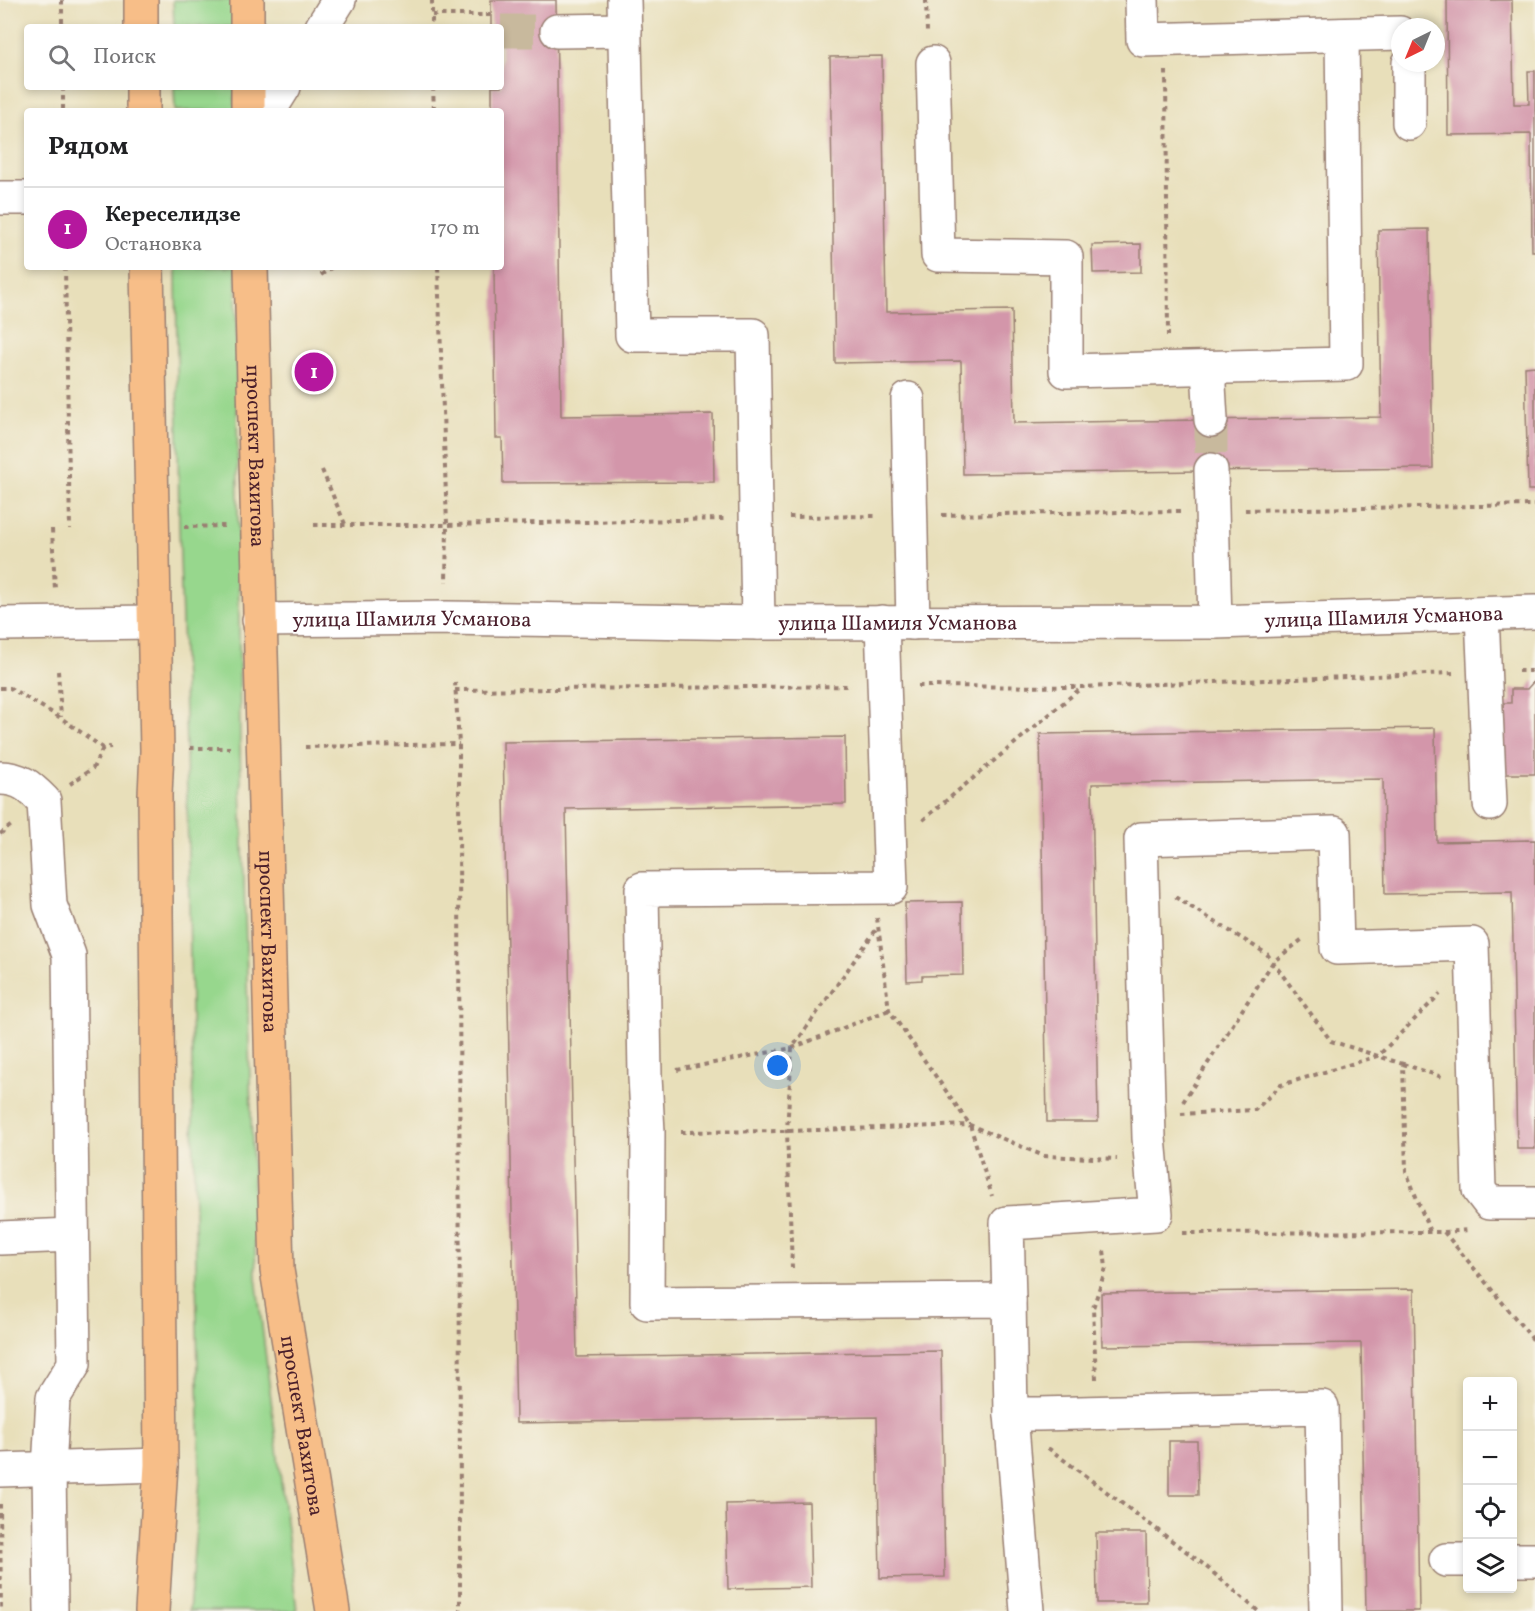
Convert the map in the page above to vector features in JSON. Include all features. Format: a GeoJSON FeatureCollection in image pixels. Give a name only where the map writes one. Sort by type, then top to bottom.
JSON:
{"type":"FeatureCollection","features":[{"type":"Feature","properties":{"kind":"main road"},"geometry":{"type":"LineString","coordinates":[[141,0],[141,24]]}},
{"type":"Feature","properties":{"kind":"main road"},"geometry":{"type":"LineString","coordinates":[[247,0],[247,24]]}},
{"type":"Feature","properties":{"kind":"main road"},"geometry":{"type":"LineString","coordinates":[[143,90],[143,108]]}},
{"type":"Feature","properties":{"kind":"main road"},"geometry":{"type":"LineString","coordinates":[[248,90],[248,108]]}},
{"type":"Feature","properties":{"kind":"main road"},"geometry":{"type":"LineString","coordinates":[[147,270],[157,751],[155,795],[161,1465],[152,1611]]}},
{"type":"Feature","properties":{"kind":"main road","name":"проспект Вахитова"},"geometry":{"type":"LineString","coordinates":[[251,270],[277,1270],[333,1611]]}},
{"type":"Feature","properties":{"kind":"street"},"geometry":{"type":"LineString","coordinates":[[324,24],[339,0]]}},
{"type":"Feature","properties":{"kind":"street"},"geometry":{"type":"LineString","coordinates":[[1142,0],[1143,40],[1391,33]]}},
{"type":"Feature","properties":{"kind":"street"},"geometry":{"type":"LineString","coordinates":[[557,30],[625,15],[632,335],[753,335],[758,623]]}},
{"type":"Feature","properties":{"kind":"street"},"geometry":{"type":"LineString","coordinates":[[933,63],[938,255],[1066,257],[1066,371],[1346,364],[1342,34]]}},
{"type":"Feature","properties":{"kind":"street"},"geometry":{"type":"LineString","coordinates":[[1409,72],[1409,123]]}},
{"type":"Feature","properties":{"kind":"street"},"geometry":{"type":"LineString","coordinates":[[271,108],[282,90]]}},
{"type":"Feature","properties":{"kind":"street"},"geometry":{"type":"LineString","coordinates":[[0,198],[24,198]]}},
{"type":"Feature","properties":{"kind":"street"},"geometry":{"type":"LineString","coordinates":[[1208,368],[1211,420]]}},
{"type":"Feature","properties":{"kind":"street"},"geometry":{"type":"LineString","coordinates":[[909,399],[897,622],[885,685],[891,887],[642,889],[648,1132],[648,1303],[1009,1300]]}},
{"type":"Feature","properties":{"kind":"street"},"geometry":{"type":"LineString","coordinates":[[1211,470],[1215,622]]}},
{"type":"Feature","properties":{"kind":"street","name":"улица Шамиля Усманова"},"geometry":{"type":"LineString","coordinates":[[259,620],[447,618],[758,623],[1215,622],[1535,612]]}},
{"type":"Feature","properties":{"kind":"street"},"geometry":{"type":"LineString","coordinates":[[1482,614],[1490,804]]}},
{"type":"Feature","properties":{"kind":"street"},"geometry":{"type":"LineString","coordinates":[[0,624],[154,622]]}},
{"type":"Feature","properties":{"kind":"street"},"geometry":{"type":"LineString","coordinates":[[0,778],[12,778],[30,787],[44,801],[50,905],[69,955],[74,1364],[53,1398],[49,1469],[51,1611]]}},
{"type":"Feature","properties":{"kind":"street"},"geometry":{"type":"LineString","coordinates":[[1027,1611],[1011,1417],[1007,1223],[1156,1214],[1149,1137],[1141,839],[1334,833],[1337,948],[1472,944],[1479,1190],[1489,1203],[1535,1203]]}},
{"type":"Feature","properties":{"kind":"street"},"geometry":{"type":"LineString","coordinates":[[0,1238],[72,1236]]}},
{"type":"Feature","properties":{"kind":"street"},"geometry":{"type":"LineString","coordinates":[[1011,1417],[1322,1407],[1326,1611]]}},
{"type":"Feature","properties":{"kind":"street"},"geometry":{"type":"LineString","coordinates":[[0,1470],[161,1465]]}},
{"type":"Feature","properties":{"kind":"street"},"geometry":{"type":"LineString","coordinates":[[1517,1560],[1535,1560]]}},
{"type":"Feature","properties":{"kind":"path"},"geometry":{"type":"LineString","coordinates":[[62,0],[62,24]]}},
{"type":"Feature","properties":{"kind":"path"},"geometry":{"type":"LineString","coordinates":[[432,0],[432,24]]}},
{"type":"Feature","properties":{"kind":"path"},"geometry":{"type":"LineString","coordinates":[[432,15],[491,15]]}},
{"type":"Feature","properties":{"kind":"path"},"geometry":{"type":"LineString","coordinates":[[1166,40],[1169,369]]}},
{"type":"Feature","properties":{"kind":"path"},"geometry":{"type":"LineString","coordinates":[[63,90],[63,108]]}},
{"type":"Feature","properties":{"kind":"path"},"geometry":{"type":"LineString","coordinates":[[433,90],[434,108]]}},
{"type":"Feature","properties":{"kind":"path"},"geometry":{"type":"LineString","coordinates":[[65,270],[70,529]]}},
{"type":"Feature","properties":{"kind":"path"},"geometry":{"type":"LineString","coordinates":[[321,275],[328,270]]}},
{"type":"Feature","properties":{"kind":"path"},"geometry":{"type":"LineString","coordinates":[[438,270],[447,525],[446,582]]}},
{"type":"Feature","properties":{"kind":"path"},"geometry":{"type":"LineString","coordinates":[[322,470],[345,525]]}},
{"type":"Feature","properties":{"kind":"path"},"geometry":{"type":"LineString","coordinates":[[179,527],[226,526]]}},
{"type":"Feature","properties":{"kind":"path"},"geometry":{"type":"LineString","coordinates":[[52,529],[56,600]]}},
{"type":"Feature","properties":{"kind":"path"},"geometry":{"type":"LineString","coordinates":[[58,671],[61,718]]}},
{"type":"Feature","properties":{"kind":"path"},"geometry":{"type":"LineString","coordinates":[[455,690],[885,685],[1082,687],[1484,672]]}},
{"type":"Feature","properties":{"kind":"path"},"geometry":{"type":"LineString","coordinates":[[455,682],[459,744],[460,1611]]}},
{"type":"Feature","properties":{"kind":"path"},"geometry":{"type":"LineString","coordinates":[[891,847],[1082,687]]}},
{"type":"Feature","properties":{"kind":"path"},"geometry":{"type":"LineString","coordinates":[[0,688],[10,688],[61,718],[103,748],[111,747]]}},
{"type":"Feature","properties":{"kind":"path"},"geometry":{"type":"LineString","coordinates":[[305,747],[459,744]]}},
{"type":"Feature","properties":{"kind":"path"},"geometry":{"type":"LineString","coordinates":[[93,768],[103,748]]}},
{"type":"Feature","properties":{"kind":"path"},"geometry":{"type":"LineString","coordinates":[[186,748],[240,748]]}},
{"type":"Feature","properties":{"kind":"path"},"geometry":{"type":"LineString","coordinates":[[1142,876],[1267,954],[1331,1041],[1403,1064],[1406,1171],[1430,1232]]}},
{"type":"Feature","properties":{"kind":"path"},"geometry":{"type":"LineString","coordinates":[[891,887],[875,899],[889,1010],[970,1125],[990,1192],[1007,1223]]}},
{"type":"Feature","properties":{"kind":"path"},"geometry":{"type":"LineString","coordinates":[[1336,912],[1273,962],[1175,1114],[1255,1110],[1281,1085],[1378,1056],[1472,963]]}},
{"type":"Feature","properties":{"kind":"path"},"geometry":{"type":"LineString","coordinates":[[793,1302],[787,1131],[792,1048],[878,927]]}},
{"type":"Feature","properties":{"kind":"path"},"geometry":{"type":"LineString","coordinates":[[645,1077],[792,1048],[889,1010]]}},
{"type":"Feature","properties":{"kind":"path"},"geometry":{"type":"LineString","coordinates":[[648,1132],[787,1131],[970,1125],[1044,1156],[1120,1159],[1149,1137]]}},
{"type":"Feature","properties":{"kind":"path"},"geometry":{"type":"LineString","coordinates":[[1156,1214],[1170,1233],[1444,1232],[1477,1229],[1489,1203]]}},
{"type":"Feature","properties":{"kind":"path"},"geometry":{"type":"LineString","coordinates":[[1098,1413],[1093,1308],[1106,1268],[1102,1216]]}},
{"type":"Feature","properties":{"kind":"path"},"geometry":{"type":"LineString","coordinates":[[1444,1232],[1535,1342]]}},
{"type":"Feature","properties":{"kind":"path"},"geometry":{"type":"LineString","coordinates":[[1011,1417],[1203,1564],[1258,1611]]}},
{"type":"Feature","properties":{"kind":"path"},"geometry":{"type":"LineString","coordinates":[[0,1494],[1,1611]]}},
{"type":"Feature","properties":{"kind":"green space"},"geometry":{"type":"Polygon","coordinates":[[[173,0],[234,0],[234,24],[174,24],[173,0]]]}},
{"type":"Feature","properties":{"kind":"green space"},"geometry":{"type":"Polygon","coordinates":[[[174,90],[235,90],[235,108],[175,108],[174,90]]]}},
{"type":"Feature","properties":{"kind":"green space"},"geometry":{"type":"Polygon","coordinates":[[[176,270],[236,270],[240,748],[256,1277],[297,1611],[189,1611],[200,1480],[186,748],[179,527],[176,270]]]}},
{"type":"Feature","properties":{"kind":"building"},"geometry":{"type":"Polygon","coordinates":[[[491,0],[556,0],[561,416],[713,414],[714,482],[503,483],[502,438],[496,438],[494,270],[504,270],[504,108],[492,108],[492,90],[504,90],[504,24],[491,24],[491,0]]]}},
{"type":"Feature","properties":{"kind":"building"},"geometry":{"type":"Polygon","coordinates":[[[1447,0],[1512,0],[1514,104],[1529,104],[1528,71],[1535,71],[1535,251],[1532,251],[1531,134],[1448,135],[1447,0]]]}},
{"type":"Feature","properties":{"kind":"building"},"geometry":{"type":"Polygon","coordinates":[[[882,56],[886,312],[1012,310],[1014,423],[1381,417],[1378,230],[1429,229],[1433,468],[963,474],[961,361],[835,363],[830,57],[882,56]]]}},
{"type":"Feature","properties":{"kind":"building"},"geometry":{"type":"Polygon","coordinates":[[[1141,244],[1141,272],[1093,273],[1092,245],[1141,244]]]}},
{"type":"Feature","properties":{"kind":"building"},"geometry":{"type":"Polygon","coordinates":[[[1535,366],[1535,490],[1528,490],[1525,367],[1535,366]]]}},
{"type":"Feature","properties":{"kind":"building"},"geometry":{"type":"Polygon","coordinates":[[[1535,680],[1535,774],[1498,774],[1496,703],[1511,703],[1511,689],[1527,689],[1535,680]]]}},
{"type":"Feature","properties":{"kind":"building"},"geometry":{"type":"Polygon","coordinates":[[[1435,728],[1437,842],[1535,840],[1535,1149],[1517,1149],[1512,892],[1385,894],[1383,779],[1092,784],[1098,1122],[1047,1122],[1040,734],[1435,728]]]}},
{"type":"Feature","properties":{"kind":"building"},"geometry":{"type":"Polygon","coordinates":[[[845,737],[846,804],[566,809],[577,1357],[941,1351],[945,1577],[880,1578],[877,1417],[516,1423],[503,742],[845,737]]]}},
{"type":"Feature","properties":{"kind":"building"},"geometry":{"type":"Polygon","coordinates":[[[962,902],[963,975],[922,976],[922,980],[907,981],[905,903],[962,902]]]}},
{"type":"Feature","properties":{"kind":"building"},"geometry":{"type":"Polygon","coordinates":[[[1414,1289],[1419,1611],[1366,1611],[1361,1343],[1102,1346],[1101,1293],[1414,1289]]]}},
{"type":"Feature","properties":{"kind":"building"},"geometry":{"type":"Polygon","coordinates":[[[1169,1441],[1197,1441],[1198,1495],[1169,1495],[1169,1441]]]}},
{"type":"Feature","properties":{"kind":"building"},"geometry":{"type":"Polygon","coordinates":[[[809,1502],[811,1587],[728,1589],[726,1504],[809,1502]]]}},
{"type":"Feature","properties":{"kind":"building"},"geometry":{"type":"Polygon","coordinates":[[[1096,1533],[1146,1533],[1147,1603],[1097,1603],[1096,1533]]]}},
{"type":"Feature","properties":{"kind":"tunnel"},"geometry":{"type":"LineString","coordinates":[[504,31],[557,31]]}},
{"type":"Feature","properties":{"kind":"tunnel"},"geometry":{"type":"LineString","coordinates":[[1211,420],[1211,470]]}},
{"type":"Feature","properties":{"kind":"place","name":"Кереселидзе"},"geometry":{"type":"Point","coordinates":[314,372]}}]}
